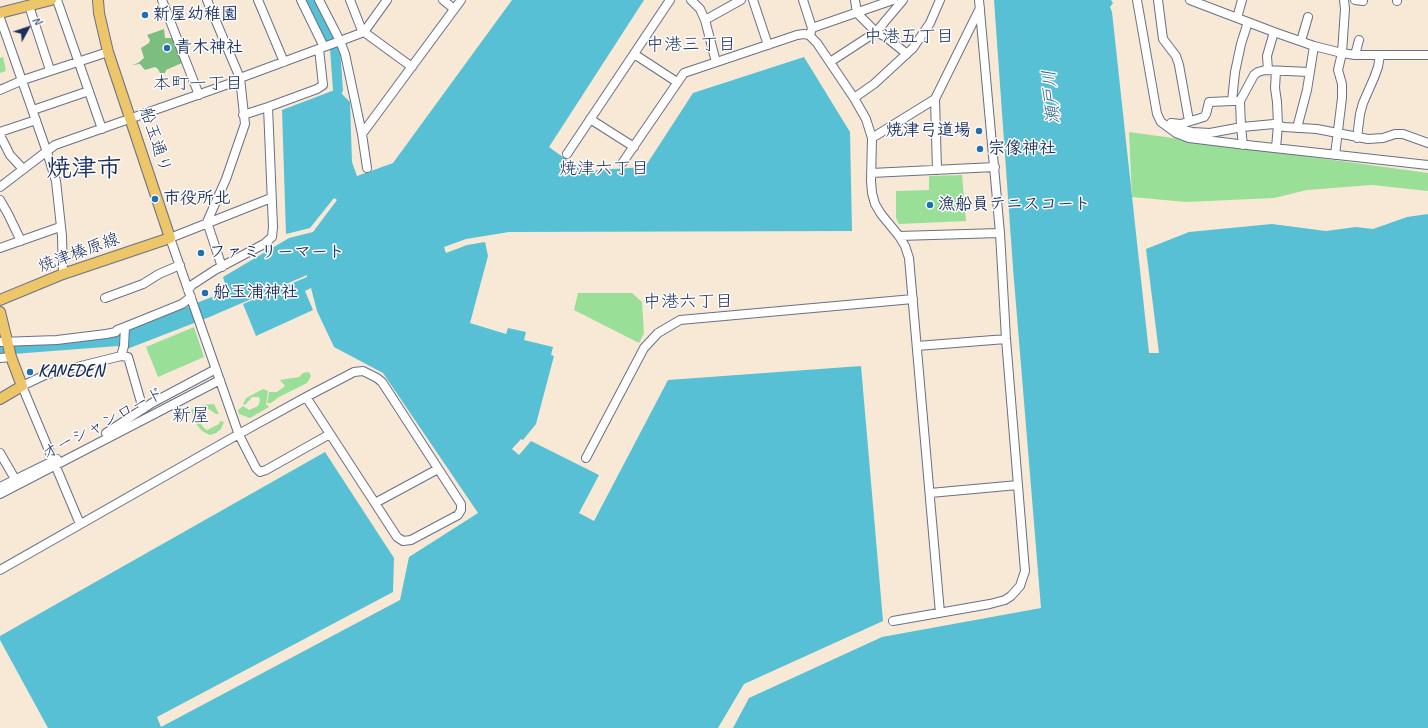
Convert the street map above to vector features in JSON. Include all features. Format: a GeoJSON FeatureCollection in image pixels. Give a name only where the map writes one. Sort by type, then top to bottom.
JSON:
{"type":"FeatureCollection","features":[{"type":"Feature","properties":{"kind":"main road"},"geometry":{"type":"LineString","coordinates":[[0,13],[51,0]]}},
{"type":"Feature","properties":{"kind":"main road","name":"船玉通り"},"geometry":{"type":"LineString","coordinates":[[98,0],[99,13],[108,52],[170,238]]}},
{"type":"Feature","properties":{"kind":"main road","name":"焼津榛原線"},"geometry":{"type":"LineString","coordinates":[[0,300],[63,274],[170,238]]}},
{"type":"Feature","properties":{"kind":"main road"},"geometry":{"type":"LineString","coordinates":[[0,312],[3,342],[7,356],[22,386],[0,398]]}},
{"type":"Feature","properties":{"kind":"street"},"geometry":{"type":"LineString","coordinates":[[57,0],[102,129]]}},
{"type":"Feature","properties":{"kind":"street"},"geometry":{"type":"LineString","coordinates":[[162,0],[199,95]]}},
{"type":"Feature","properties":{"kind":"street"},"geometry":{"type":"LineString","coordinates":[[207,0],[240,79],[245,124],[226,179],[207,222],[222,267]]}},
{"type":"Feature","properties":{"kind":"street"},"geometry":{"type":"LineString","coordinates":[[258,0],[284,62]]}},
{"type":"Feature","properties":{"kind":"street"},"geometry":{"type":"LineString","coordinates":[[243,115],[317,89],[323,85],[323,48],[301,0]]}},
{"type":"Feature","properties":{"kind":"street"},"geometry":{"type":"LineString","coordinates":[[319,0],[345,54],[362,134],[367,168]]}},
{"type":"Feature","properties":{"kind":"street"},"geometry":{"type":"LineString","coordinates":[[350,0],[364,32],[412,67]]}},
{"type":"Feature","properties":{"kind":"street"},"geometry":{"type":"LineString","coordinates":[[0,187],[48,152],[55,145],[199,95],[364,32],[387,0]]}},
{"type":"Feature","properties":{"kind":"street"},"geometry":{"type":"LineString","coordinates":[[443,0],[454,9]]}},
{"type":"Feature","properties":{"kind":"street"},"geometry":{"type":"LineString","coordinates":[[362,134],[461,0]]}},
{"type":"Feature","properties":{"kind":"street"},"geometry":{"type":"LineString","coordinates":[[567,154],[670,0]]}},
{"type":"Feature","properties":{"kind":"street"},"geometry":{"type":"LineString","coordinates":[[691,0],[700,9],[716,62]]}},
{"type":"Feature","properties":{"kind":"street"},"geometry":{"type":"LineString","coordinates":[[704,20],[741,0]]}},
{"type":"Feature","properties":{"kind":"street"},"geometry":{"type":"LineString","coordinates":[[753,0],[768,45]]}},
{"type":"Feature","properties":{"kind":"street"},"geometry":{"type":"LineString","coordinates":[[803,0],[811,32],[866,119],[872,138],[871,174],[872,193],[875,204],[899,236],[905,246],[909,258],[940,613]]}},
{"type":"Feature","properties":{"kind":"street"},"geometry":{"type":"LineString","coordinates":[[855,0],[857,13],[876,32],[886,37],[907,54]]}},
{"type":"Feature","properties":{"kind":"street"},"geometry":{"type":"LineString","coordinates":[[623,162],[676,82],[684,73],[797,35],[811,32],[893,0]]}},
{"type":"Feature","properties":{"kind":"street"},"geometry":{"type":"LineString","coordinates":[[830,62],[876,32],[903,0]]}},
{"type":"Feature","properties":{"kind":"street"},"geometry":{"type":"LineString","coordinates":[[854,98],[874,84],[913,48],[930,23],[940,0]]}},
{"type":"Feature","properties":{"kind":"street"},"geometry":{"type":"LineString","coordinates":[[1137,0],[1154,99],[1161,122],[1176,133],[1189,138],[1243,145],[1428,165]]}},
{"type":"Feature","properties":{"kind":"street"},"geometry":{"type":"LineString","coordinates":[[1158,0],[1163,39],[1176,56],[1179,65],[1189,121]]}},
{"type":"Feature","properties":{"kind":"street"},"geometry":{"type":"LineString","coordinates":[[1190,0],[1314,46],[1342,53],[1355,55],[1428,55]]}},
{"type":"Feature","properties":{"kind":"street"},"geometry":{"type":"LineString","coordinates":[[1237,18],[1242,0]]}},
{"type":"Feature","properties":{"kind":"street"},"geometry":{"type":"LineString","coordinates":[[1335,155],[1342,98],[1342,84],[1338,70],[1342,53],[1345,10],[1344,0]]}},
{"type":"Feature","properties":{"kind":"street"},"geometry":{"type":"LineString","coordinates":[[937,170],[935,99],[980,4]]}},
{"type":"Feature","properties":{"kind":"street"},"geometry":{"type":"LineString","coordinates":[[893,621],[1005,600],[1020,586],[1024,576],[1025,566],[1006,339],[995,167],[980,4]]}},
{"type":"Feature","properties":{"kind":"street"},"geometry":{"type":"LineString","coordinates":[[29,6],[50,70]]}},
{"type":"Feature","properties":{"kind":"street"},"geometry":{"type":"LineString","coordinates":[[1301,41],[1308,17]]}},
{"type":"Feature","properties":{"kind":"street"},"geometry":{"type":"LineString","coordinates":[[0,18],[48,152],[56,182],[64,254],[63,274]]}},
{"type":"Feature","properties":{"kind":"street"},"geometry":{"type":"LineString","coordinates":[[1232,100],[1239,51],[1248,22]]}},
{"type":"Feature","properties":{"kind":"street"},"geometry":{"type":"LineString","coordinates":[[1274,32],[1267,56],[1272,70],[1277,102],[1278,125],[1276,148]]}},
{"type":"Feature","properties":{"kind":"street"},"geometry":{"type":"LineString","coordinates":[[1355,55],[1359,40]]}},
{"type":"Feature","properties":{"kind":"street"},"geometry":{"type":"LineString","coordinates":[[1297,128],[1304,104],[1314,46]]}},
{"type":"Feature","properties":{"kind":"street"},"geometry":{"type":"LineString","coordinates":[[0,90],[50,70],[108,52]]}},
{"type":"Feature","properties":{"kind":"street"},"geometry":{"type":"LineString","coordinates":[[634,54],[676,82]]}},
{"type":"Feature","properties":{"kind":"street"},"geometry":{"type":"LineString","coordinates":[[1357,138],[1363,103],[1376,72],[1380,55]]}},
{"type":"Feature","properties":{"kind":"street"},"geometry":{"type":"LineString","coordinates":[[1243,145],[1240,101],[1254,75],[1258,72],[1272,70],[1309,72]]}},
{"type":"Feature","properties":{"kind":"street"},"geometry":{"type":"LineString","coordinates":[[33,110],[89,91]]}},
{"type":"Feature","properties":{"kind":"street"},"geometry":{"type":"LineString","coordinates":[[872,138],[935,99]]}},
{"type":"Feature","properties":{"kind":"street"},"geometry":{"type":"LineString","coordinates":[[1161,122],[1181,124],[1204,117],[1209,102],[1232,100],[1240,101]]}},
{"type":"Feature","properties":{"kind":"street"},"geometry":{"type":"LineString","coordinates":[[3,342],[64,340],[111,333],[125,329],[182,304],[190,296],[192,285],[264,244],[272,237],[273,227],[268,107]]}},
{"type":"Feature","properties":{"kind":"street"},"geometry":{"type":"LineString","coordinates":[[590,119],[634,147]]}},
{"type":"Feature","properties":{"kind":"street"},"geometry":{"type":"LineString","coordinates":[[23,170],[10,155],[0,133],[36,120]]}},
{"type":"Feature","properties":{"kind":"street"},"geometry":{"type":"LineString","coordinates":[[1172,123],[1179,129],[1192,132],[1210,133],[1241,127],[1274,124],[1284,127],[1317,129],[1368,139],[1403,134],[1428,143]]}},
{"type":"Feature","properties":{"kind":"street"},"geometry":{"type":"LineString","coordinates":[[871,174],[995,167]]}},
{"type":"Feature","properties":{"kind":"street"},"geometry":{"type":"LineString","coordinates":[[170,238],[207,222],[271,198]]}},
{"type":"Feature","properties":{"kind":"street"},"geometry":{"type":"LineString","coordinates":[[0,200],[21,241]]}},
{"type":"Feature","properties":{"kind":"street"},"geometry":{"type":"LineString","coordinates":[[0,248],[60,227]]}},
{"type":"Feature","properties":{"kind":"street"},"geometry":{"type":"LineString","coordinates":[[899,236],[1000,233]]}},
{"type":"Feature","properties":{"kind":"street","name":"船玉通り"},"geometry":{"type":"LineString","coordinates":[[170,238],[239,435],[256,468],[260,472],[266,470],[330,434]]}},
{"type":"Feature","properties":{"kind":"street"},"geometry":{"type":"LineString","coordinates":[[105,298],[143,284],[159,274],[180,265]]}},
{"type":"Feature","properties":{"kind":"street"},"geometry":{"type":"LineString","coordinates":[[586,458],[644,348],[658,333],[680,320],[913,299]]}},
{"type":"Feature","properties":{"kind":"street"},"geometry":{"type":"LineString","coordinates":[[122,354],[125,329]]}},
{"type":"Feature","properties":{"kind":"street"},"geometry":{"type":"LineString","coordinates":[[917,346],[1006,339]]}},
{"type":"Feature","properties":{"kind":"street"},"geometry":{"type":"LineString","coordinates":[[80,524],[53,464],[22,386],[45,375],[122,354],[128,357],[143,409]]}},
{"type":"Feature","properties":{"kind":"street","name":"オーシャンロード"},"geometry":{"type":"LineString","coordinates":[[0,494],[108,432],[152,403],[183,385],[216,369]]}},
{"type":"Feature","properties":{"kind":"street"},"geometry":{"type":"LineString","coordinates":[[0,570],[306,397],[354,372],[363,371],[382,382],[460,504],[461,510],[458,515],[411,540],[403,541],[397,537],[306,397]]}},
{"type":"Feature","properties":{"kind":"street","name":"オーシャンロード"},"geometry":{"type":"LineString","coordinates":[[0,487],[15,479],[53,464],[220,380]]}},
{"type":"Feature","properties":{"kind":"street"},"geometry":{"type":"LineString","coordinates":[[0,453],[15,479]]}},
{"type":"Feature","properties":{"kind":"street"},"geometry":{"type":"LineString","coordinates":[[375,503],[438,469]]}},
{"type":"Feature","properties":{"kind":"street"},"geometry":{"type":"LineString","coordinates":[[930,493],[1018,486]]}},
{"type":"Feature","properties":{"kind":"green space"},"geometry":{"type":"Polygon","coordinates":[[[168,27],[184,62],[166,70],[165,73],[160,73],[155,67],[145,70],[140,64],[132,65],[138,63],[144,58],[141,48],[149,43],[150,40],[147,35],[164,29],[165,38],[173,38],[168,27]]]}},
{"type":"Feature","properties":{"kind":"green space"},"geometry":{"type":"Polygon","coordinates":[[[3,57],[6,71],[0,73],[0,58],[3,57]]]}},
{"type":"Feature","properties":{"kind":"green space"},"geometry":{"type":"Polygon","coordinates":[[[1129,132],[1428,173],[1428,191],[1372,185],[1307,190],[1274,198],[1186,202],[1132,197],[1129,132]]]}},
{"type":"Feature","properties":{"kind":"green space","name":"漁船員テニスコート"},"geometry":{"type":"Polygon","coordinates":[[[962,175],[966,221],[899,224],[896,218],[896,191],[929,190],[929,176],[962,175]]]}},
{"type":"Feature","properties":{"kind":"green space"},"geometry":{"type":"Polygon","coordinates":[[[578,293],[632,293],[642,302],[644,333],[639,343],[574,310],[578,293]]]}},
{"type":"Feature","properties":{"kind":"green space"},"geometry":{"type":"Polygon","coordinates":[[[194,327],[204,357],[158,377],[146,347],[194,327]]]}},
{"type":"Feature","properties":{"kind":"green space"},"geometry":{"type":"Polygon","coordinates":[[[309,372],[311,376],[307,383],[279,397],[271,403],[267,403],[269,392],[277,392],[285,386],[280,380],[299,377],[303,373],[309,372]]]}},
{"type":"Feature","properties":{"kind":"green space"},"geometry":{"type":"Polygon","coordinates":[[[263,389],[268,391],[266,404],[269,407],[250,418],[239,414],[238,410],[243,406],[249,410],[258,406],[260,401],[259,397],[252,397],[245,405],[243,404],[246,398],[263,389]]]}},
{"type":"Feature","properties":{"kind":"green space"},"geometry":{"type":"Polygon","coordinates":[[[214,404],[219,414],[216,414],[209,409],[205,411],[201,424],[207,430],[219,424],[220,421],[224,422],[221,429],[210,435],[202,431],[197,425],[191,410],[201,405],[214,404]]]}},
{"type":"Feature","properties":{"kind":"water"},"geometry":{"type":"Polygon","coordinates":[[[512,0],[644,0],[549,147],[582,171],[645,167],[693,93],[804,57],[850,132],[852,231],[509,232],[466,239],[444,247],[446,253],[467,245],[485,242],[488,256],[470,323],[506,334],[508,328],[526,332],[524,340],[553,347],[551,355],[554,356],[536,424],[523,440],[521,439],[512,449],[519,455],[531,441],[599,475],[579,513],[594,521],[668,380],[861,366],[883,621],[744,684],[718,728],[48,728],[0,640],[0,636],[325,452],[394,558],[393,592],[157,717],[161,727],[400,600],[409,557],[478,513],[383,373],[334,347],[317,311],[311,288],[305,291],[313,310],[256,336],[243,304],[307,277],[307,275],[207,318],[127,349],[120,348],[118,346],[0,355],[0,345],[116,335],[227,291],[223,277],[289,238],[313,232],[337,200],[334,198],[310,228],[286,234],[282,110],[338,90],[350,102],[352,162],[357,176],[393,163],[512,0]]]}},
{"type":"Feature","properties":{"kind":"water","name":"瀬戸川"},"geometry":{"type":"Polygon","coordinates":[[[994,0],[1111,0],[1113,3],[1110,7],[1112,12],[1149,353],[1159,353],[1146,249],[1189,232],[1272,224],[1326,231],[1356,227],[1373,229],[1407,217],[1428,214],[1428,728],[733,728],[749,698],[882,637],[1041,608],[1013,268],[994,0]]]}},
{"type":"Feature","properties":{"kind":"waterway"},"geometry":{"type":"LineString","coordinates":[[310,0],[335,49],[338,90]]}},
{"type":"Feature","properties":{"kind":"place","name":"新屋幼稚園"},"geometry":{"type":"Point","coordinates":[145,15]}},
{"type":"Feature","properties":{"kind":"place","name":"青木神社"},"geometry":{"type":"Point","coordinates":[167,48]}},
{"type":"Feature","properties":{"kind":"place","name":"焼津弓道場"},"geometry":{"type":"Point","coordinates":[979,131]}},
{"type":"Feature","properties":{"kind":"place","name":"宗像神社"},"geometry":{"type":"Point","coordinates":[980,149]}},
{"type":"Feature","properties":{"kind":"place","name":"市役所北"},"geometry":{"type":"Point","coordinates":[155,199]}},
{"type":"Feature","properties":{"kind":"place","name":"漁船員テニスコート"},"geometry":{"type":"Point","coordinates":[930,205]}},
{"type":"Feature","properties":{"kind":"place","name":"ファミリーマート"},"geometry":{"type":"Point","coordinates":[201,253]}},
{"type":"Feature","properties":{"kind":"place","name":"船玉浦神社"},"geometry":{"type":"Point","coordinates":[205,293]}},
{"type":"Feature","properties":{"kind":"place","name":"KANEDEN"},"geometry":{"type":"Point","coordinates":[30,372]}},
{"type":"Feature","properties":{"kind":"district","name":"中港五丁目"},"geometry":{"type":"Point","coordinates":[909,37]}},
{"type":"Feature","properties":{"kind":"district","name":"中港三丁目"},"geometry":{"type":"Point","coordinates":[691,45]}},
{"type":"Feature","properties":{"kind":"district","name":"本町一丁目"},"geometry":{"type":"Point","coordinates":[198,84]}},
{"type":"Feature","properties":{"kind":"district","name":"焼津市"},"geometry":{"type":"Point","coordinates":[84,169]}},
{"type":"Feature","properties":{"kind":"district","name":"焼津六丁目"},"geometry":{"type":"Point","coordinates":[604,169]}},
{"type":"Feature","properties":{"kind":"district","name":"中港六丁目"},"geometry":{"type":"Point","coordinates":[688,302]}},
{"type":"Feature","properties":{"kind":"district","name":"新屋"},"geometry":{"type":"Point","coordinates":[191,416]}}]}
